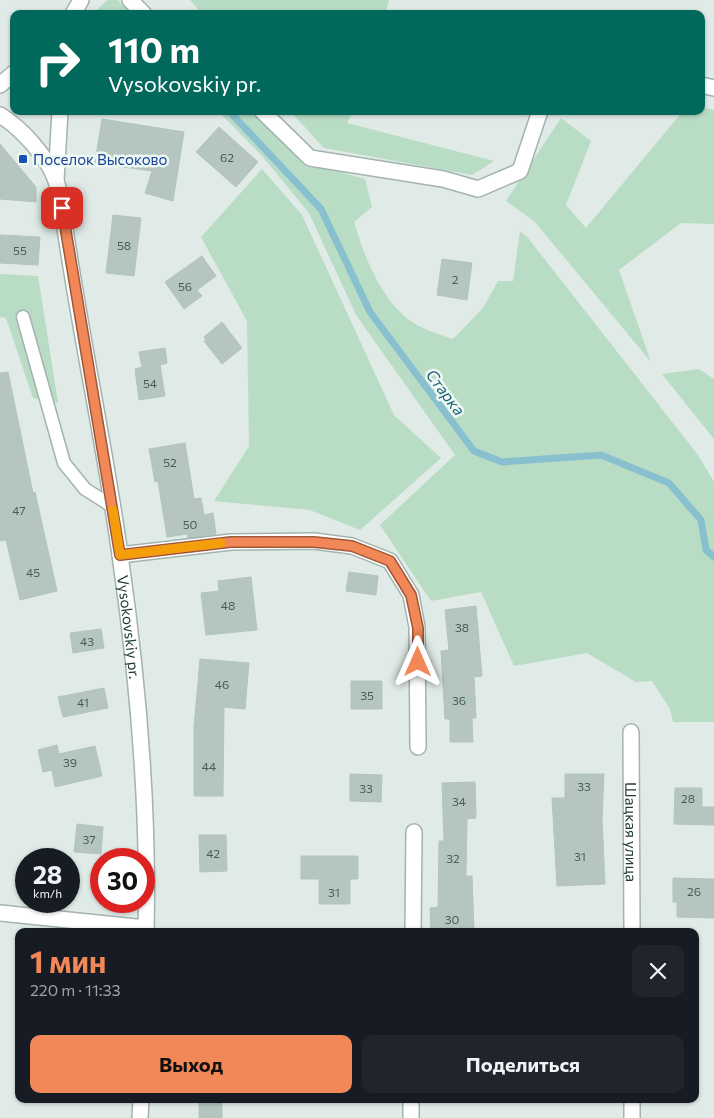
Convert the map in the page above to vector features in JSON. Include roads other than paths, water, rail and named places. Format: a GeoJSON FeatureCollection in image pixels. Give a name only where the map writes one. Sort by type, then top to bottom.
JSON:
{"type":"FeatureCollection","features":[{"type":"Feature","properties":{"kind":"street"},"geometry":{"type":"LineString","coordinates":[[130,0],[140,10]]}},
{"type":"Feature","properties":{"kind":"street"},"geometry":{"type":"LineString","coordinates":[[0,85],[10,76]]}},
{"type":"Feature","properties":{"kind":"street"},"geometry":{"type":"LineString","coordinates":[[0,115],[18,128],[36,147],[56,180]]}},
{"type":"Feature","properties":{"kind":"street"},"geometry":{"type":"LineString","coordinates":[[56,180],[60,115]]}},
{"type":"Feature","properties":{"kind":"street"},"geometry":{"type":"LineString","coordinates":[[266,115],[310,158],[443,178],[478,189],[520,171],[539,115]]}},
{"type":"Feature","properties":{"kind":"street","name":"Vysokovskiy pr."},"geometry":{"type":"LineString","coordinates":[[56,180],[62,208],[69,265],[91,376],[120,555],[138,702],[145,796],[146,928]]}},
{"type":"Feature","properties":{"kind":"street"},"geometry":{"type":"LineString","coordinates":[[120,555],[231,542],[314,542],[352,546],[390,561],[411,595],[418,628],[418,748]]}},
{"type":"Feature","properties":{"kind":"street","name":"Шацкая улица"},"geometry":{"type":"LineString","coordinates":[[631,732],[632,928]]}},
{"type":"Feature","properties":{"kind":"street"},"geometry":{"type":"LineString","coordinates":[[413,928],[414,832]]}},
{"type":"Feature","properties":{"kind":"street"},"geometry":{"type":"LineString","coordinates":[[0,913],[129,928]]}},
{"type":"Feature","properties":{"kind":"street"},"geometry":{"type":"LineString","coordinates":[[140,1118],[141,1103]]}},
{"type":"Feature","properties":{"kind":"street"},"geometry":{"type":"LineString","coordinates":[[411,1118],[412,1103]]}},
{"type":"Feature","properties":{"kind":"street"},"geometry":{"type":"LineString","coordinates":[[632,1103],[632,1118]]}},
{"type":"Feature","properties":{"kind":"lane"},"geometry":{"type":"LineString","coordinates":[[23,317],[64,463],[85,489],[112,506]]}},
{"type":"Feature","properties":{"kind":"waterway","name":"Старка"},"geometry":{"type":"LineString","coordinates":[[233,115],[321,209],[370,312],[474,451],[502,462],[601,455],[669,483],[701,520],[706,550],[714,557]]}},
{"type":"Feature","properties":{"kind":"place","name":"Поселок Высоково"},"geometry":{"type":"Point","coordinates":[23,159]}}]}
